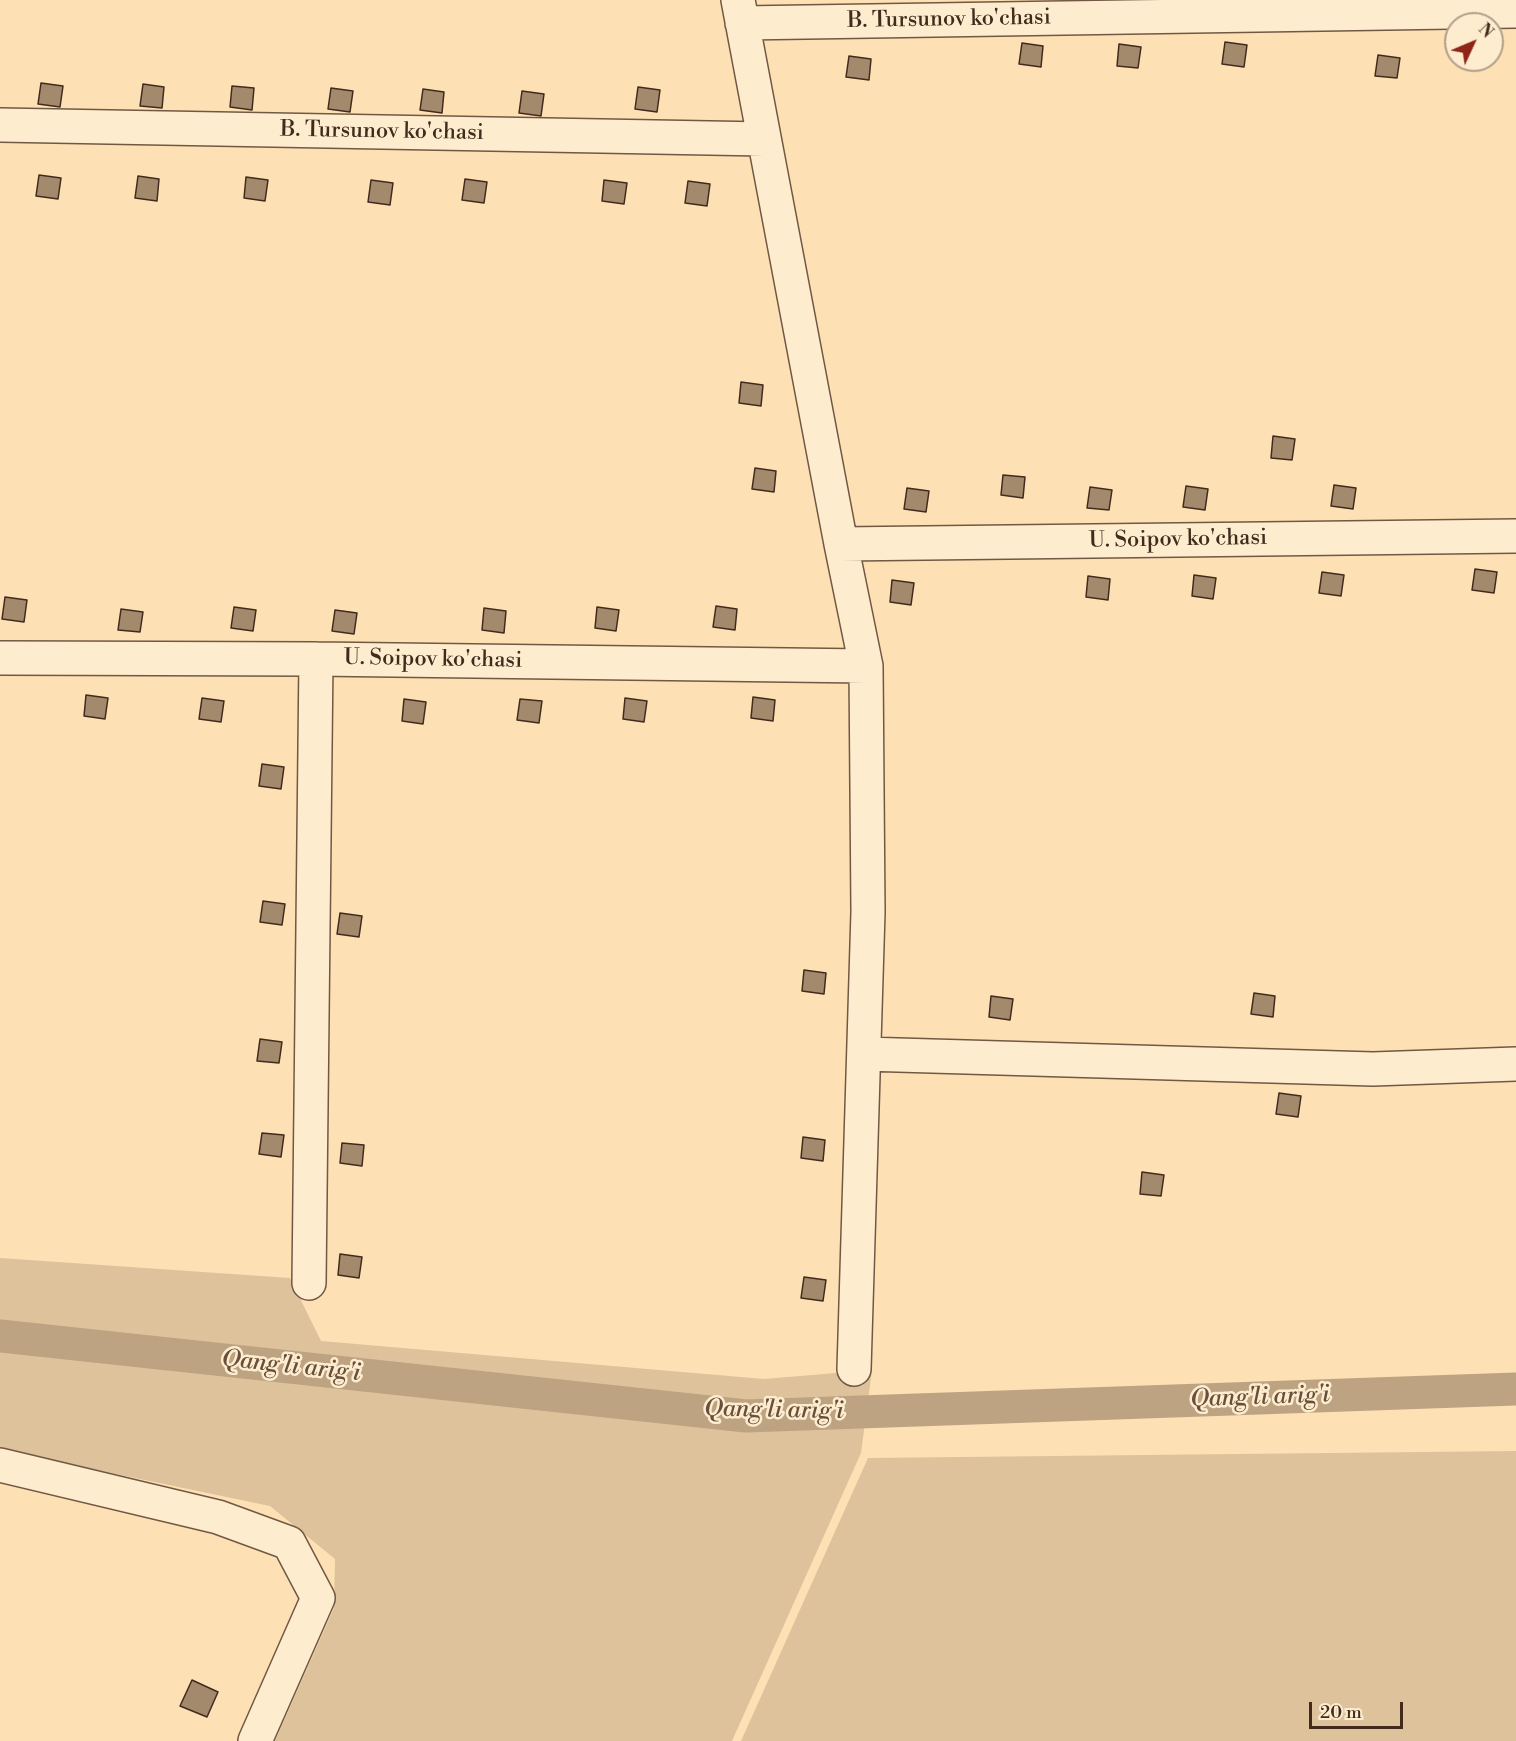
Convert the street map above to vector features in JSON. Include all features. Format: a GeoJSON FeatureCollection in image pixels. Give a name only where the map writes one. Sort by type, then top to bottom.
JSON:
{"type":"FeatureCollection","features":[{"type":"Feature","properties":{"kind":"street","name":"B. Tursunov ko'chasi"},"geometry":{"type":"LineString","coordinates":[[740,12],[1516,11]]}},
{"type":"Feature","properties":{"kind":"street"},"geometry":{"type":"LineString","coordinates":[[740,12],[866,666],[868,912],[854,1369]]}},
{"type":"Feature","properties":{"kind":"street","name":"B. Tursunov ko'chasi"},"geometry":{"type":"LineString","coordinates":[[0,125],[764,139]]}},
{"type":"Feature","properties":{"kind":"street","name":"U. Soipov ko'chasi"},"geometry":{"type":"LineString","coordinates":[[841,544],[1516,536]]}},
{"type":"Feature","properties":{"kind":"street","name":"U. Soipov ko'chasi"},"geometry":{"type":"LineString","coordinates":[[0,658],[316,659],[866,666]]}},
{"type":"Feature","properties":{"kind":"street"},"geometry":{"type":"LineString","coordinates":[[309,1283],[316,659]]}},
{"type":"Feature","properties":{"kind":"street"},"geometry":{"type":"LineString","coordinates":[[864,1054],[1373,1069],[1516,1064]]}},
{"type":"Feature","properties":{"kind":"street"},"geometry":{"type":"LineString","coordinates":[[0,1465],[218,1517],[289,1543],[318,1598],[255,1741]]}},
{"type":"Feature","properties":{"kind":"shaded area"},"geometry":{"type":"Polygon","coordinates":[[[0,1258],[290,1278],[321,1341],[764,1379],[872,1370],[861,1453],[732,1741],[275,1741],[334,1608],[335,1559],[270,1506],[0,1450],[0,1258]]]}},
{"type":"Feature","properties":{"kind":"shaded area"},"geometry":{"type":"Polygon","coordinates":[[[1516,1451],[1516,1741],[741,1741],[868,1458],[1516,1451]]]}},
{"type":"Feature","properties":{"kind":"building"},"geometry":{"type":"Polygon","coordinates":[[[1225,42],[1247,45],[1244,67],[1222,64],[1225,42]]]}},
{"type":"Feature","properties":{"kind":"building"},"geometry":{"type":"Polygon","coordinates":[[[1022,43],[1043,46],[1041,67],[1019,64],[1022,43]]]}},
{"type":"Feature","properties":{"kind":"building"},"geometry":{"type":"Polygon","coordinates":[[[1119,44],[1141,47],[1138,68],[1117,66],[1119,44]]]}},
{"type":"Feature","properties":{"kind":"building"},"geometry":{"type":"Polygon","coordinates":[[[1378,55],[1400,58],[1397,78],[1375,76],[1378,55]]]}},
{"type":"Feature","properties":{"kind":"building"},"geometry":{"type":"Polygon","coordinates":[[[849,56],[871,59],[869,80],[846,77],[849,56]]]}},
{"type":"Feature","properties":{"kind":"building"},"geometry":{"type":"Polygon","coordinates":[[[41,83],[63,86],[60,107],[38,104],[41,83]]]}},
{"type":"Feature","properties":{"kind":"building"},"geometry":{"type":"Polygon","coordinates":[[[143,84],[164,87],[162,108],[140,106],[143,84]]]}},
{"type":"Feature","properties":{"kind":"building"},"geometry":{"type":"Polygon","coordinates":[[[232,86],[254,88],[252,110],[230,107],[232,86]]]}},
{"type":"Feature","properties":{"kind":"building"},"geometry":{"type":"Polygon","coordinates":[[[638,87],[660,90],[657,112],[635,109],[638,87]]]}},
{"type":"Feature","properties":{"kind":"building"},"geometry":{"type":"Polygon","coordinates":[[[331,88],[353,91],[350,112],[328,109],[331,88]]]}},
{"type":"Feature","properties":{"kind":"building"},"geometry":{"type":"Polygon","coordinates":[[[423,89],[444,92],[442,113],[420,110],[423,89]]]}},
{"type":"Feature","properties":{"kind":"building"},"geometry":{"type":"Polygon","coordinates":[[[522,91],[544,94],[541,116],[519,113],[522,91]]]}},
{"type":"Feature","properties":{"kind":"building"},"geometry":{"type":"Polygon","coordinates":[[[39,175],[61,178],[58,199],[36,196],[39,175]]]}},
{"type":"Feature","properties":{"kind":"building"},"geometry":{"type":"Polygon","coordinates":[[[138,176],[159,179],[157,201],[135,198],[138,176]]]}},
{"type":"Feature","properties":{"kind":"building"},"geometry":{"type":"Polygon","coordinates":[[[246,177],[268,180],[265,201],[244,198],[246,177]]]}},
{"type":"Feature","properties":{"kind":"building"},"geometry":{"type":"Polygon","coordinates":[[[465,179],[487,182],[484,203],[462,200],[465,179]]]}},
{"type":"Feature","properties":{"kind":"building"},"geometry":{"type":"Polygon","coordinates":[[[371,180],[393,183],[390,205],[368,202],[371,180]]]}},
{"type":"Feature","properties":{"kind":"building"},"geometry":{"type":"Polygon","coordinates":[[[604,180],[627,183],[624,204],[602,201],[604,180]]]}},
{"type":"Feature","properties":{"kind":"building"},"geometry":{"type":"Polygon","coordinates":[[[688,181],[710,184],[707,206],[685,203],[688,181]]]}},
{"type":"Feature","properties":{"kind":"building"},"geometry":{"type":"Polygon","coordinates":[[[741,382],[763,385],[761,406],[739,403],[741,382]]]}},
{"type":"Feature","properties":{"kind":"building"},"geometry":{"type":"Polygon","coordinates":[[[1273,436],[1295,439],[1292,460],[1271,458],[1273,436]]]}},
{"type":"Feature","properties":{"kind":"building"},"geometry":{"type":"Polygon","coordinates":[[[755,468],[776,471],[774,492],[752,489],[755,468]]]}},
{"type":"Feature","properties":{"kind":"building"},"geometry":{"type":"Polygon","coordinates":[[[1003,475],[1025,477],[1023,498],[1001,495],[1003,475]]]}},
{"type":"Feature","properties":{"kind":"building"},"geometry":{"type":"Polygon","coordinates":[[[1334,485],[1356,488],[1353,509],[1331,506],[1334,485]]]}},
{"type":"Feature","properties":{"kind":"building"},"geometry":{"type":"Polygon","coordinates":[[[1186,486],[1208,489],[1205,510],[1183,507],[1186,486]]]}},
{"type":"Feature","properties":{"kind":"building"},"geometry":{"type":"Polygon","coordinates":[[[1090,487],[1112,490],[1109,510],[1087,508],[1090,487]]]}},
{"type":"Feature","properties":{"kind":"building"},"geometry":{"type":"Polygon","coordinates":[[[907,488],[929,491],[926,512],[904,509],[907,488]]]}},
{"type":"Feature","properties":{"kind":"building"},"geometry":{"type":"Polygon","coordinates":[[[1475,569],[1497,572],[1494,593],[1472,590],[1475,569]]]}},
{"type":"Feature","properties":{"kind":"building"},"geometry":{"type":"Polygon","coordinates":[[[1322,572],[1344,575],[1341,596],[1319,593],[1322,572]]]}},
{"type":"Feature","properties":{"kind":"building"},"geometry":{"type":"Polygon","coordinates":[[[1194,575],[1216,578],[1213,599],[1192,596],[1194,575]]]}},
{"type":"Feature","properties":{"kind":"building"},"geometry":{"type":"Polygon","coordinates":[[[1088,576],[1110,579],[1108,600],[1086,597],[1088,576]]]}},
{"type":"Feature","properties":{"kind":"building"},"geometry":{"type":"Polygon","coordinates":[[[892,580],[914,583],[911,605],[890,602],[892,580]]]}},
{"type":"Feature","properties":{"kind":"building"},"geometry":{"type":"Polygon","coordinates":[[[5,597],[27,600],[24,622],[2,619],[5,597]]]}},
{"type":"Feature","properties":{"kind":"building"},"geometry":{"type":"Polygon","coordinates":[[[716,606],[737,609],[735,630],[713,627],[716,606]]]}},
{"type":"Feature","properties":{"kind":"building"},"geometry":{"type":"Polygon","coordinates":[[[234,607],[256,610],[253,631],[231,628],[234,607]]]}},
{"type":"Feature","properties":{"kind":"building"},"geometry":{"type":"Polygon","coordinates":[[[597,607],[619,610],[616,631],[595,628],[597,607]]]}},
{"type":"Feature","properties":{"kind":"building"},"geometry":{"type":"Polygon","coordinates":[[[484,608],[506,611],[504,633],[482,630],[484,608]]]}},
{"type":"Feature","properties":{"kind":"building"},"geometry":{"type":"Polygon","coordinates":[[[121,609],[143,612],[140,632],[118,630],[121,609]]]}},
{"type":"Feature","properties":{"kind":"building"},"geometry":{"type":"Polygon","coordinates":[[[335,610],[357,613],[354,634],[332,631],[335,610]]]}},
{"type":"Feature","properties":{"kind":"building"},"geometry":{"type":"Polygon","coordinates":[[[86,695],[108,698],[105,719],[84,716],[86,695]]]}},
{"type":"Feature","properties":{"kind":"building"},"geometry":{"type":"Polygon","coordinates":[[[753,697],[775,700],[773,721],[751,718],[753,697]]]}},
{"type":"Feature","properties":{"kind":"building"},"geometry":{"type":"Polygon","coordinates":[[[202,698],[224,701],[221,722],[199,719],[202,698]]]}},
{"type":"Feature","properties":{"kind":"building"},"geometry":{"type":"Polygon","coordinates":[[[625,698],[647,701],[644,722],[623,719],[625,698]]]}},
{"type":"Feature","properties":{"kind":"building"},"geometry":{"type":"Polygon","coordinates":[[[404,699],[426,702],[423,724],[402,721],[404,699]]]}},
{"type":"Feature","properties":{"kind":"building"},"geometry":{"type":"Polygon","coordinates":[[[520,699],[542,701],[539,723],[517,720],[520,699]]]}},
{"type":"Feature","properties":{"kind":"building"},"geometry":{"type":"Polygon","coordinates":[[[262,764],[284,767],[281,789],[259,786],[262,764]]]}},
{"type":"Feature","properties":{"kind":"building"},"geometry":{"type":"Polygon","coordinates":[[[263,901],[285,904],[282,925],[260,922],[263,901]]]}},
{"type":"Feature","properties":{"kind":"building"},"geometry":{"type":"Polygon","coordinates":[[[340,913],[362,916],[359,937],[337,934],[340,913]]]}},
{"type":"Feature","properties":{"kind":"building"},"geometry":{"type":"Polygon","coordinates":[[[804,970],[826,973],[824,994],[802,991],[804,970]]]}},
{"type":"Feature","properties":{"kind":"building"},"geometry":{"type":"Polygon","coordinates":[[[1254,993],[1275,996],[1273,1017],[1251,1014],[1254,993]]]}},
{"type":"Feature","properties":{"kind":"building"},"geometry":{"type":"Polygon","coordinates":[[[991,996],[1013,999],[1010,1020],[989,1017],[991,996]]]}},
{"type":"Feature","properties":{"kind":"building"},"geometry":{"type":"Polygon","coordinates":[[[260,1039],[282,1042],[279,1063],[257,1061],[260,1039]]]}},
{"type":"Feature","properties":{"kind":"building"},"geometry":{"type":"Polygon","coordinates":[[[1279,1093],[1301,1096],[1298,1117],[1276,1114],[1279,1093]]]}},
{"type":"Feature","properties":{"kind":"building"},"geometry":{"type":"Polygon","coordinates":[[[262,1133],[284,1135],[281,1157],[259,1154],[262,1133]]]}},
{"type":"Feature","properties":{"kind":"building"},"geometry":{"type":"Polygon","coordinates":[[[803,1137],[825,1140],[823,1161],[801,1158],[803,1137]]]}},
{"type":"Feature","properties":{"kind":"building"},"geometry":{"type":"Polygon","coordinates":[[[342,1143],[364,1145],[362,1166],[340,1163],[342,1143]]]}},
{"type":"Feature","properties":{"kind":"building"},"geometry":{"type":"Polygon","coordinates":[[[1142,1172],[1164,1175],[1161,1196],[1140,1194],[1142,1172]]]}},
{"type":"Feature","properties":{"kind":"building"},"geometry":{"type":"Polygon","coordinates":[[[340,1254],[362,1257],[359,1278],[338,1275],[340,1254]]]}},
{"type":"Feature","properties":{"kind":"building"},"geometry":{"type":"Polygon","coordinates":[[[804,1277],[826,1280],[823,1301],[801,1298],[804,1277]]]}},
{"type":"Feature","properties":{"kind":"building"},"geometry":{"type":"Polygon","coordinates":[[[192,1680],[218,1692],[207,1717],[180,1706],[192,1680]]]}},
{"type":"Feature","properties":{"kind":"waterway","name":"Qang'li arig'i"},"geometry":{"type":"LineString","coordinates":[[0,1336],[746,1416],[1516,1389]]}}]}
